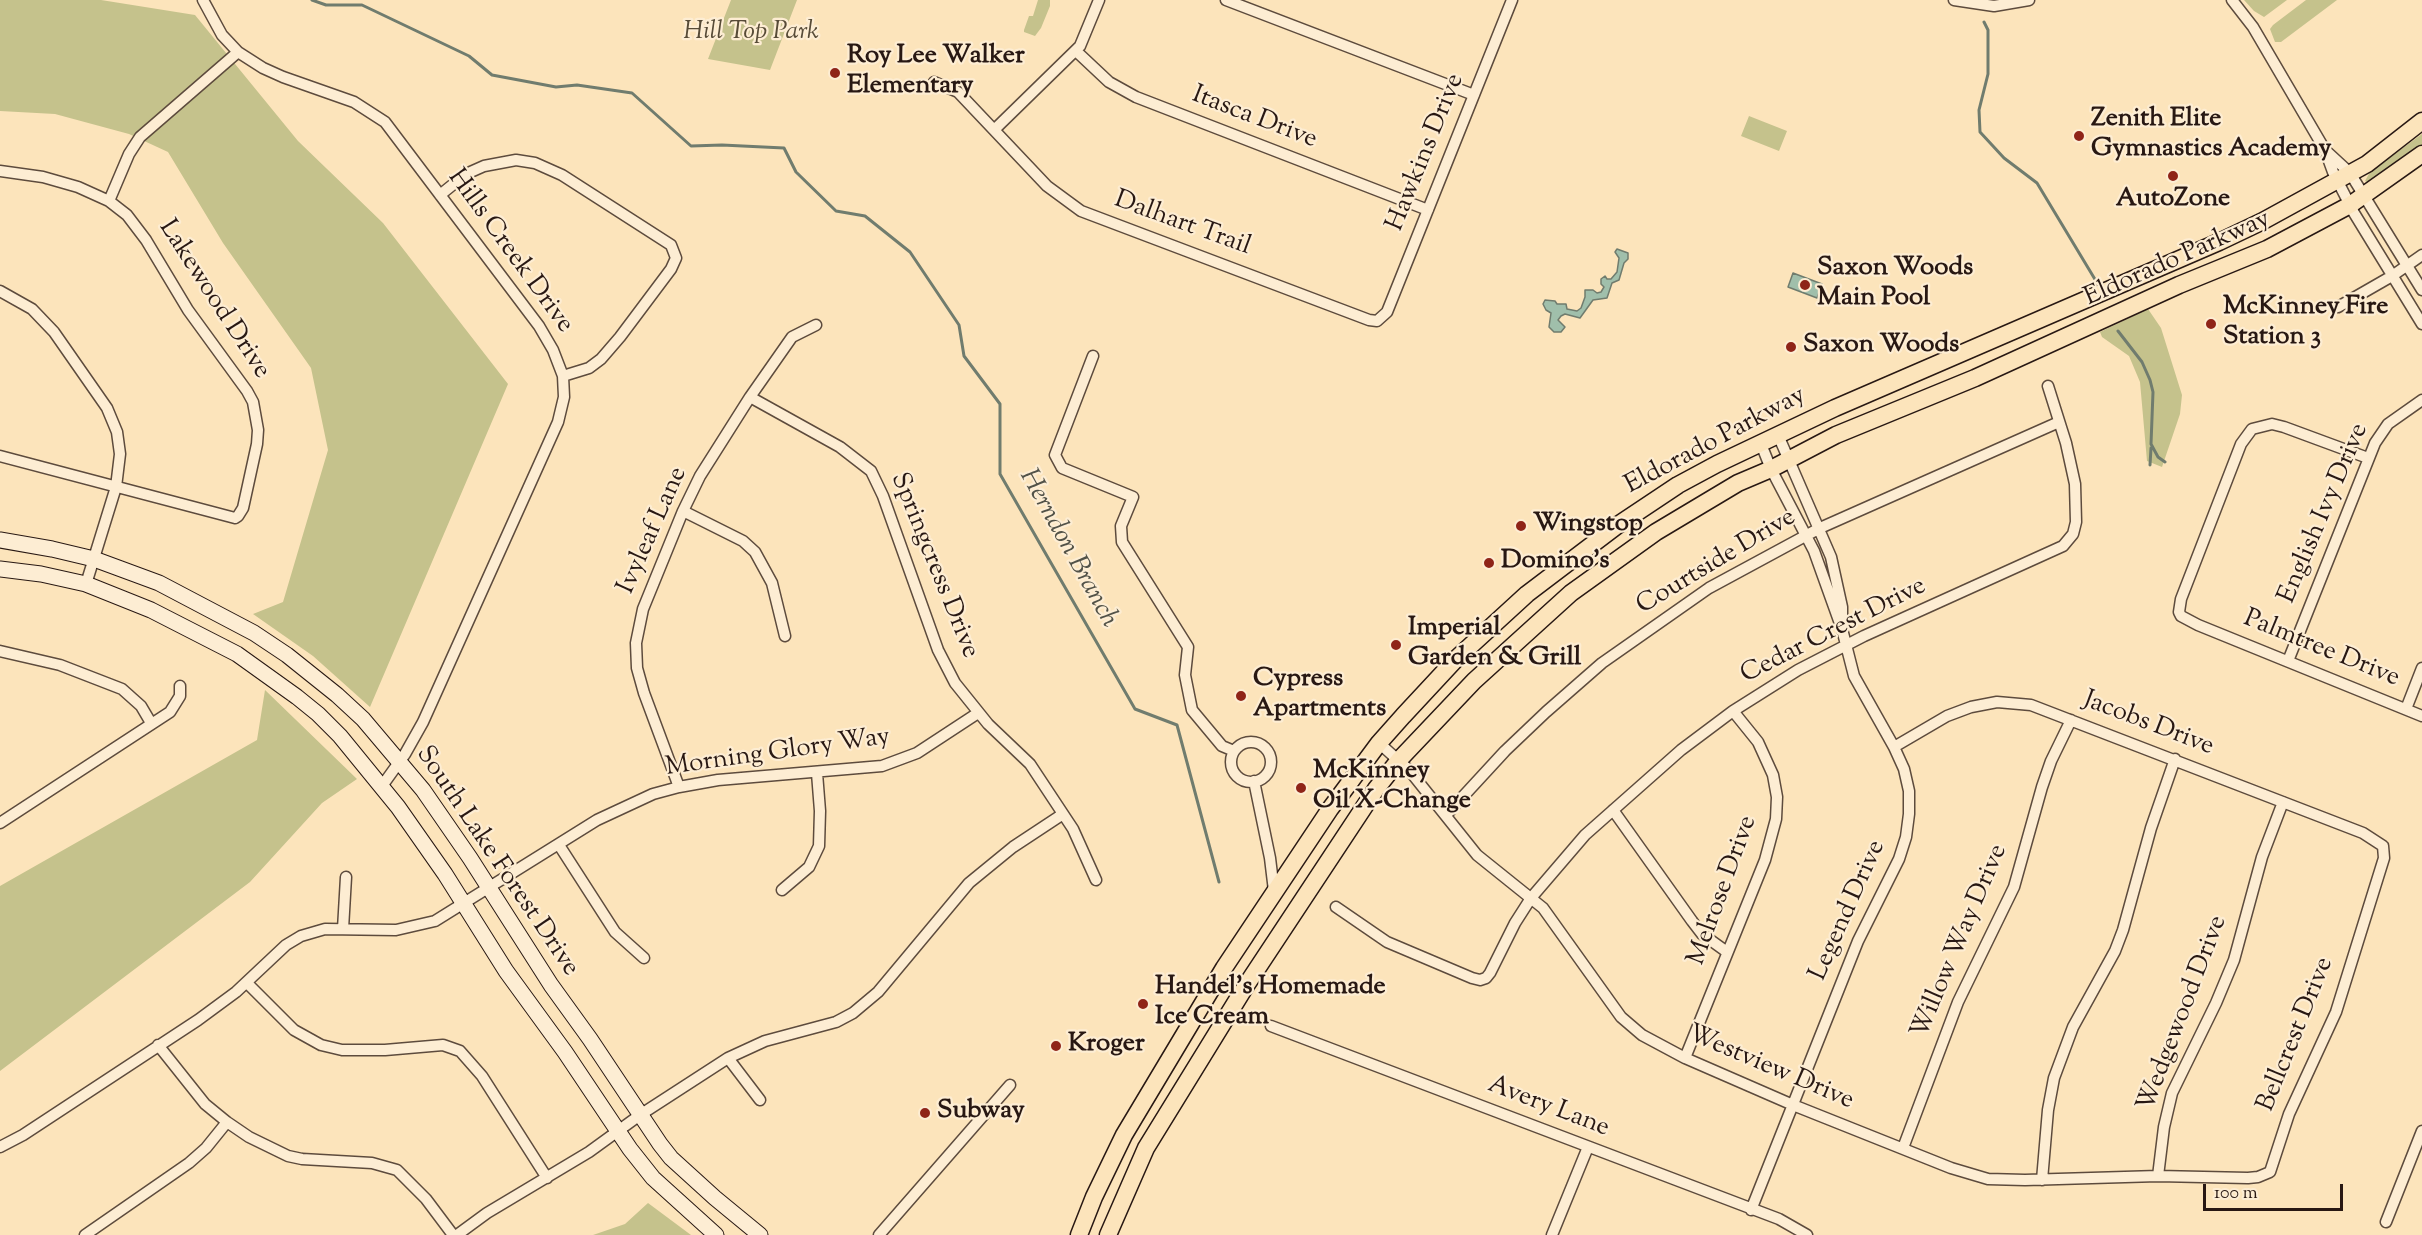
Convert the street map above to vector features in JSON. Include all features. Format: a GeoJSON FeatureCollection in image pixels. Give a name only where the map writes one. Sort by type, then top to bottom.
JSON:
{"type":"FeatureCollection","features":[{"type":"Feature","properties":{"kind":"main road","name":"Eldorado Parkway"},"geometry":{"type":"LineString","coordinates":[[1079,1235],[1094,1197],[1124,1135],[1224,968],[1330,809],[1402,716],[1496,621],[1554,571],[1678,485],[1778,435],[2026,324],[2219,242],[2367,164],[2422,121]]}},
{"type":"Feature","properties":{"kind":"main road","name":"Eldorado Parkway"},"geometry":{"type":"LineString","coordinates":[[1108,1235],[1146,1148],[1247,984],[1376,789],[1399,760],[1474,681],[1571,593],[1656,532],[1738,483],[1771,469],[1836,435],[1975,378],[2296,235],[2356,201],[2422,154]]}},
{"type":"Feature","properties":{"kind":"main road"},"geometry":{"type":"LineString","coordinates":[[2219,242],[2228,265]]}},
{"type":"Feature","properties":{"kind":"main road","name":"South Lake Forest Drive"},"geometry":{"type":"LineString","coordinates":[[0,540],[94,559],[159,583],[254,633],[287,655],[337,695],[363,719],[423,790],[551,985],[672,1158],[760,1235]]}},
{"type":"Feature","properties":{"kind":"main road"},"geometry":{"type":"LineString","coordinates":[[1548,614],[1552,605],[1588,573],[1592,564],[1585,549]]}},
{"type":"Feature","properties":{"kind":"main road","name":"South Lake Forest Drive"},"geometry":{"type":"LineString","coordinates":[[0,569],[49,575],[86,584],[151,610],[237,654],[297,696],[318,714],[340,736],[382,786],[432,855],[507,971],[652,1178],[716,1235]]}},
{"type":"Feature","properties":{"kind":"main road"},"geometry":{"type":"LineString","coordinates":[[1224,968],[1247,984]]}},
{"type":"Feature","properties":{"kind":"main road"},"geometry":{"type":"LineString","coordinates":[[1124,1135],[1146,1148]]}},
{"type":"Feature","properties":{"kind":"street","name":"Hills Creek Drive"},"geometry":{"type":"LineString","coordinates":[[203,0],[222,35],[238,52],[263,68],[354,102],[379,117],[403,144],[539,326],[554,350],[563,376],[564,397],[558,422],[423,722],[400,762],[382,786]]}},
{"type":"Feature","properties":{"kind":"street"},"geometry":{"type":"LineString","coordinates":[[994,130],[1076,51],[1085,37],[1100,0]]}},
{"type":"Feature","properties":{"kind":"street"},"geometry":{"type":"LineString","coordinates":[[1226,0],[1474,95]]}},
{"type":"Feature","properties":{"kind":"street","name":"Hawkins Drive"},"geometry":{"type":"LineString","coordinates":[[1379,320],[1387,312],[1512,0]]}},
{"type":"Feature","properties":{"kind":"street"},"geometry":{"type":"LineString","coordinates":[[1954,0],[1994,6],[2029,0]]}},
{"type":"Feature","properties":{"kind":"street"},"geometry":{"type":"LineString","coordinates":[[2232,0],[2253,27],[2325,150],[2344,177],[2392,276],[2422,324]]}},
{"type":"Feature","properties":{"kind":"street","name":"Itasca Drive"},"geometry":{"type":"LineString","coordinates":[[1076,51],[1109,82],[1136,97],[1428,210]]}},
{"type":"Feature","properties":{"kind":"street"},"geometry":{"type":"LineString","coordinates":[[109,201],[129,154],[140,137],[238,52]]}},
{"type":"Feature","properties":{"kind":"street","name":"Dalhart Trail"},"geometry":{"type":"LineString","coordinates":[[934,82],[958,92],[1053,191],[1087,213],[1124,225],[1369,320],[1379,320]]}},
{"type":"Feature","properties":{"kind":"street"},"geometry":{"type":"LineString","coordinates":[[440,195],[466,174],[484,166],[516,160],[535,163],[562,175],[671,245],[676,258],[671,269],[620,337],[601,359],[589,368],[563,376]]}},
{"type":"Feature","properties":{"kind":"street","name":"Lakewood Drive"},"geometry":{"type":"LineString","coordinates":[[0,171],[44,177],[78,187],[109,201],[127,215],[137,226],[182,301],[247,391],[253,402],[258,430],[243,508],[235,518],[0,456]]}},
{"type":"Feature","properties":{"kind":"street"},"geometry":{"type":"LineString","coordinates":[[2356,201],[2408,265],[2422,290]]}},
{"type":"Feature","properties":{"kind":"street"},"geometry":{"type":"LineString","coordinates":[[2338,307],[2392,276],[2422,255]]}},
{"type":"Feature","properties":{"kind":"street"},"geometry":{"type":"LineString","coordinates":[[0,291],[19,300],[42,318],[88,378],[107,408],[119,443],[116,487],[86,584]]}},
{"type":"Feature","properties":{"kind":"street","name":"Ivyleaf Lane"},"geometry":{"type":"LineString","coordinates":[[679,787],[637,668],[636,643],[643,609],[683,511],[700,476],[792,337],[816,324]]}},
{"type":"Feature","properties":{"kind":"street"},"geometry":{"type":"LineString","coordinates":[[1094,356],[1055,454],[1062,468],[1133,497],[1121,526],[1122,542],[1188,647],[1185,675],[1192,710],[1222,746],[1234,751]]}},
{"type":"Feature","properties":{"kind":"street","name":"Cedar Crest Drive"},"geometry":{"type":"LineString","coordinates":[[1336,907],[1387,942],[1480,980],[1490,974],[1515,923],[1531,898],[1585,835],[1681,750],[1733,711],[1798,670],[1846,645],[2063,546],[2073,534],[2076,522],[2075,484],[2048,386]]}},
{"type":"Feature","properties":{"kind":"street","name":"Springcress Drive"},"geometry":{"type":"LineString","coordinates":[[750,398],[840,447],[871,471],[883,496],[938,650],[955,683],[978,713],[1022,754],[1063,814],[1081,845],[1096,880]]}},
{"type":"Feature","properties":{"kind":"street","name":"English Ivy Drive"},"geometry":{"type":"LineString","coordinates":[[2288,661],[2375,443],[2388,424],[2422,400]]}},
{"type":"Feature","properties":{"kind":"street","name":"Courtside Drive"},"geometry":{"type":"LineString","coordinates":[[1446,815],[1505,751],[1602,663],[1709,588],[1820,528],[2059,422]]}},
{"type":"Feature","properties":{"kind":"street","name":"Palmtree Drive"},"geometry":{"type":"LineString","coordinates":[[2368,458],[2284,427],[2272,424],[2252,429],[2241,444],[2181,599],[2179,612],[2181,616],[2203,627],[2422,716]]}},
{"type":"Feature","properties":{"kind":"street","name":"Legend Drive"},"geometry":{"type":"LineString","coordinates":[[1778,435],[1787,460],[1820,528],[1837,580],[1842,607],[1842,629]]}},
{"type":"Feature","properties":{"kind":"street","name":"Legend Drive"},"geometry":{"type":"LineString","coordinates":[[1751,1210],[1858,941],[1899,859],[1906,837],[1909,814],[1909,791],[1904,769],[1854,676],[1842,629],[1814,551],[1771,469],[1761,444]]}},
{"type":"Feature","properties":{"kind":"street"},"geometry":{"type":"LineString","coordinates":[[683,511],[743,541],[755,552],[772,583],[785,636]]}},
{"type":"Feature","properties":{"kind":"street"},"geometry":{"type":"LineString","coordinates":[[0,651],[60,665],[122,689],[141,706],[151,723]]}},
{"type":"Feature","properties":{"kind":"street"},"geometry":{"type":"LineString","coordinates":[[2406,710],[2422,668]]}},
{"type":"Feature","properties":{"kind":"street"},"geometry":{"type":"LineString","coordinates":[[0,823],[170,712],[177,705],[180,686]]}},
{"type":"Feature","properties":{"kind":"street","name":"Jacobs Drive"},"geometry":{"type":"LineString","coordinates":[[1894,747],[1947,716],[1986,704],[2010,702],[2031,705],[2363,833],[2383,846]]}},
{"type":"Feature","properties":{"kind":"street","name":"Melrose Drive"},"geometry":{"type":"LineString","coordinates":[[1685,1058],[1768,850],[1776,819],[1777,797],[1773,775],[1758,742],[1733,711]]}},
{"type":"Feature","properties":{"kind":"street","name":"Morning Glory Way"},"geometry":{"type":"LineString","coordinates":[[0,1147],[23,1135],[198,1020],[247,982],[281,949],[301,936],[325,930],[384,931],[410,928],[435,921],[597,820],[626,806],[679,787],[727,780],[882,766],[903,760],[937,741],[978,713]]}},
{"type":"Feature","properties":{"kind":"street","name":"Willow Way Drive"},"geometry":{"type":"LineString","coordinates":[[1903,1149],[1958,1002],[2014,887],[2042,787],[2051,761],[2071,720]]}},
{"type":"Feature","properties":{"kind":"street"},"geometry":{"type":"LineString","coordinates":[[1251,742],[1258,743],[1268,751],[1271,764],[1269,770],[1260,779],[1254,781],[1242,779],[1233,770],[1232,764],[1234,751],[1239,746],[1251,742]]}},
{"type":"Feature","properties":{"kind":"street","name":"Westview Drive"},"geometry":{"type":"LineString","coordinates":[[1379,743],[1420,782],[1477,855],[1531,898],[1555,923],[1621,1017],[1642,1035],[1685,1058],[1793,1105],[1976,1176],[2000,1180],[2158,1176],[2248,1178],[2259,1177],[2270,1172]]}},
{"type":"Feature","properties":{"kind":"street"},"geometry":{"type":"LineString","coordinates":[[2042,1180],[2048,1110],[2054,1078],[2073,1027],[2115,951],[2123,930],[2151,828],[2175,759]]}},
{"type":"Feature","properties":{"kind":"street"},"geometry":{"type":"LineString","coordinates":[[782,890],[809,867],[819,846],[820,811],[817,773]]}},
{"type":"Feature","properties":{"kind":"street"},"geometry":{"type":"LineString","coordinates":[[1254,781],[1270,858],[1274,891]]}},
{"type":"Feature","properties":{"kind":"street","name":"Wedgewood Drive"},"geometry":{"type":"LineString","coordinates":[[2158,1176],[2164,1127],[2172,1093],[2216,1003],[2234,960],[2262,857],[2283,802]]}},
{"type":"Feature","properties":{"kind":"street"},"geometry":{"type":"LineString","coordinates":[[1612,810],[1702,934],[1727,952]]}},
{"type":"Feature","properties":{"kind":"street"},"geometry":{"type":"LineString","coordinates":[[158,1046],[192,1090],[226,1122],[263,1145],[288,1156],[302,1159],[372,1163],[397,1170],[426,1199],[455,1235],[487,1213],[589,1152],[640,1115],[728,1058],[765,1041],[836,1022],[865,1004],[891,977],[916,944],[969,883],[1013,847],[1063,814]]}},
{"type":"Feature","properties":{"kind":"street"},"geometry":{"type":"LineString","coordinates":[[559,845],[615,932],[644,958]]}},
{"type":"Feature","properties":{"kind":"street","name":"Bellcrest Drive"},"geometry":{"type":"LineString","coordinates":[[2270,1172],[2289,1114],[2325,1040],[2339,1002],[2384,858],[2383,846]]}},
{"type":"Feature","properties":{"kind":"street"},"geometry":{"type":"LineString","coordinates":[[1270,858],[1292,865]]}},
{"type":"Feature","properties":{"kind":"street"},"geometry":{"type":"LineString","coordinates":[[343,929],[346,877]]}},
{"type":"Feature","properties":{"kind":"street"},"geometry":{"type":"LineString","coordinates":[[247,982],[294,1030],[321,1045],[342,1050],[385,1050],[443,1045],[460,1051],[483,1076],[547,1178]]}},
{"type":"Feature","properties":{"kind":"street","name":"Avery Lane"},"geometry":{"type":"LineString","coordinates":[[1271,1026],[1779,1219],[1807,1235]]}},
{"type":"Feature","properties":{"kind":"street"},"geometry":{"type":"LineString","coordinates":[[728,1058],[760,1100]]}},
{"type":"Feature","properties":{"kind":"street"},"geometry":{"type":"LineString","coordinates":[[879,1235],[1010,1085]]}},
{"type":"Feature","properties":{"kind":"street"},"geometry":{"type":"LineString","coordinates":[[85,1235],[189,1163],[206,1148],[226,1122]]}},
{"type":"Feature","properties":{"kind":"street"},"geometry":{"type":"LineString","coordinates":[[2386,1222],[2422,1131]]}},
{"type":"Feature","properties":{"kind":"street"},"geometry":{"type":"LineString","coordinates":[[1552,1235],[1588,1147]]}},
{"type":"Feature","properties":{"kind":"green space"},"geometry":{"type":"Polygon","coordinates":[[[0,0],[101,0],[195,15],[298,141],[383,223],[508,384],[370,707],[313,656],[253,614],[283,602],[328,450],[311,368],[223,243],[168,152],[129,134],[55,114],[0,111],[0,0]]]}},
{"type":"Feature","properties":{"kind":"green space","name":"Hill Top Park"},"geometry":{"type":"Polygon","coordinates":[[[731,0],[797,0],[770,70],[708,59],[731,0]]]}},
{"type":"Feature","properties":{"kind":"green space"},"geometry":{"type":"Polygon","coordinates":[[[1038,0],[1050,0],[1050,6],[1035,36],[1024,30],[1029,16],[1033,16],[1038,0]]]}},
{"type":"Feature","properties":{"kind":"green space"},"geometry":{"type":"Polygon","coordinates":[[[2244,0],[2287,0],[2264,17],[2254,11],[2244,0]]]}},
{"type":"Feature","properties":{"kind":"green space"},"geometry":{"type":"Polygon","coordinates":[[[2306,0],[2337,0],[2281,42],[2275,42],[2270,29],[2306,0]]]}},
{"type":"Feature","properties":{"kind":"green space"},"geometry":{"type":"Polygon","coordinates":[[[1749,116],[1787,131],[1779,151],[1741,136],[1749,116]]]}},
{"type":"Feature","properties":{"kind":"green space"},"geometry":{"type":"Polygon","coordinates":[[[2422,134],[2422,150],[2369,183],[2365,181],[2370,172],[2422,134]]]}},
{"type":"Feature","properties":{"kind":"green space"},"geometry":{"type":"Polygon","coordinates":[[[2148,309],[2161,328],[2182,395],[2180,414],[2162,467],[2147,461],[2140,382],[2129,356],[2102,337],[2100,332],[2148,309]]]}},
{"type":"Feature","properties":{"kind":"green space"},"geometry":{"type":"Polygon","coordinates":[[[265,690],[357,779],[322,803],[250,882],[0,1071],[0,886],[257,740],[265,690]]]}},
{"type":"Feature","properties":{"kind":"green space"},"geometry":{"type":"Polygon","coordinates":[[[648,1203],[691,1235],[593,1235],[625,1224],[648,1203]]]}},
{"type":"Feature","properties":{"kind":"shaded area"},"geometry":{"type":"Polygon","coordinates":[[[1617,249],[1628,253],[1628,259],[1624,263],[1619,280],[1612,283],[1607,298],[1593,300],[1580,318],[1565,314],[1561,316],[1558,320],[1565,327],[1561,332],[1554,332],[1549,327],[1551,313],[1543,304],[1545,300],[1566,304],[1567,309],[1577,311],[1581,308],[1585,290],[1601,292],[1604,287],[1601,279],[1605,276],[1611,279],[1617,272],[1619,258],[1615,252],[1617,249]]]}},
{"type":"Feature","properties":{"kind":"shaded area","name":"Saxon Woods Main Pool"},"geometry":{"type":"Polygon","coordinates":[[[1793,273],[1822,284],[1817,298],[1788,287],[1793,273]]]}},
{"type":"Feature","properties":{"kind":"waterway","name":"Herndon Branch"},"geometry":{"type":"LineString","coordinates":[[312,0],[326,5],[362,5],[469,56],[492,75],[556,87],[577,85],[632,93],[691,146],[784,148],[796,172],[836,211],[865,216],[910,252],[959,325],[964,356],[1000,404],[1000,474],[1135,709],[1177,725],[1219,882]]}},
{"type":"Feature","properties":{"kind":"waterway"},"geometry":{"type":"LineString","coordinates":[[1984,22],[1988,30],[1988,74],[1979,110],[1980,132],[2004,158],[2037,183],[2096,281]]}},
{"type":"Feature","properties":{"kind":"waterway"},"geometry":{"type":"LineString","coordinates":[[2118,331],[2142,362],[2150,380],[2153,392],[2151,444],[2158,457],[2165,462]]}},
{"type":"Feature","properties":{"kind":"waterway"},"geometry":{"type":"LineString","coordinates":[[2150,465],[2151,448]]}},
{"type":"Feature","properties":{"kind":"place","name":"Roy Lee Walker Elementary"},"geometry":{"type":"Point","coordinates":[835,73]}},
{"type":"Feature","properties":{"kind":"place","name":"Zenith Elite Gymnastics Academy"},"geometry":{"type":"Point","coordinates":[2079,136]}},
{"type":"Feature","properties":{"kind":"place","name":"AutoZone"},"geometry":{"type":"Point","coordinates":[2173,176]}},
{"type":"Feature","properties":{"kind":"place","name":"Saxon Woods Main Pool"},"geometry":{"type":"Point","coordinates":[1805,285]}},
{"type":"Feature","properties":{"kind":"place","name":"McKinney Fire Station 3"},"geometry":{"type":"Point","coordinates":[2211,324]}},
{"type":"Feature","properties":{"kind":"place","name":"Saxon Woods"},"geometry":{"type":"Point","coordinates":[1791,347]}},
{"type":"Feature","properties":{"kind":"place","name":"Wingstop"},"geometry":{"type":"Point","coordinates":[1521,526]}},
{"type":"Feature","properties":{"kind":"place","name":"Domino's"},"geometry":{"type":"Point","coordinates":[1489,563]}},
{"type":"Feature","properties":{"kind":"place","name":"Imperial Garden & Grill"},"geometry":{"type":"Point","coordinates":[1396,645]}},
{"type":"Feature","properties":{"kind":"place","name":"Cypress Apartments"},"geometry":{"type":"Point","coordinates":[1241,696]}},
{"type":"Feature","properties":{"kind":"place","name":"McKinney Oil X-Change"},"geometry":{"type":"Point","coordinates":[1301,788]}},
{"type":"Feature","properties":{"kind":"place","name":"Handel's Homemade Ice Cream"},"geometry":{"type":"Point","coordinates":[1143,1004]}},
{"type":"Feature","properties":{"kind":"place","name":"Kroger"},"geometry":{"type":"Point","coordinates":[1056,1046]}},
{"type":"Feature","properties":{"kind":"place","name":"Subway"},"geometry":{"type":"Point","coordinates":[925,1113]}}]}
